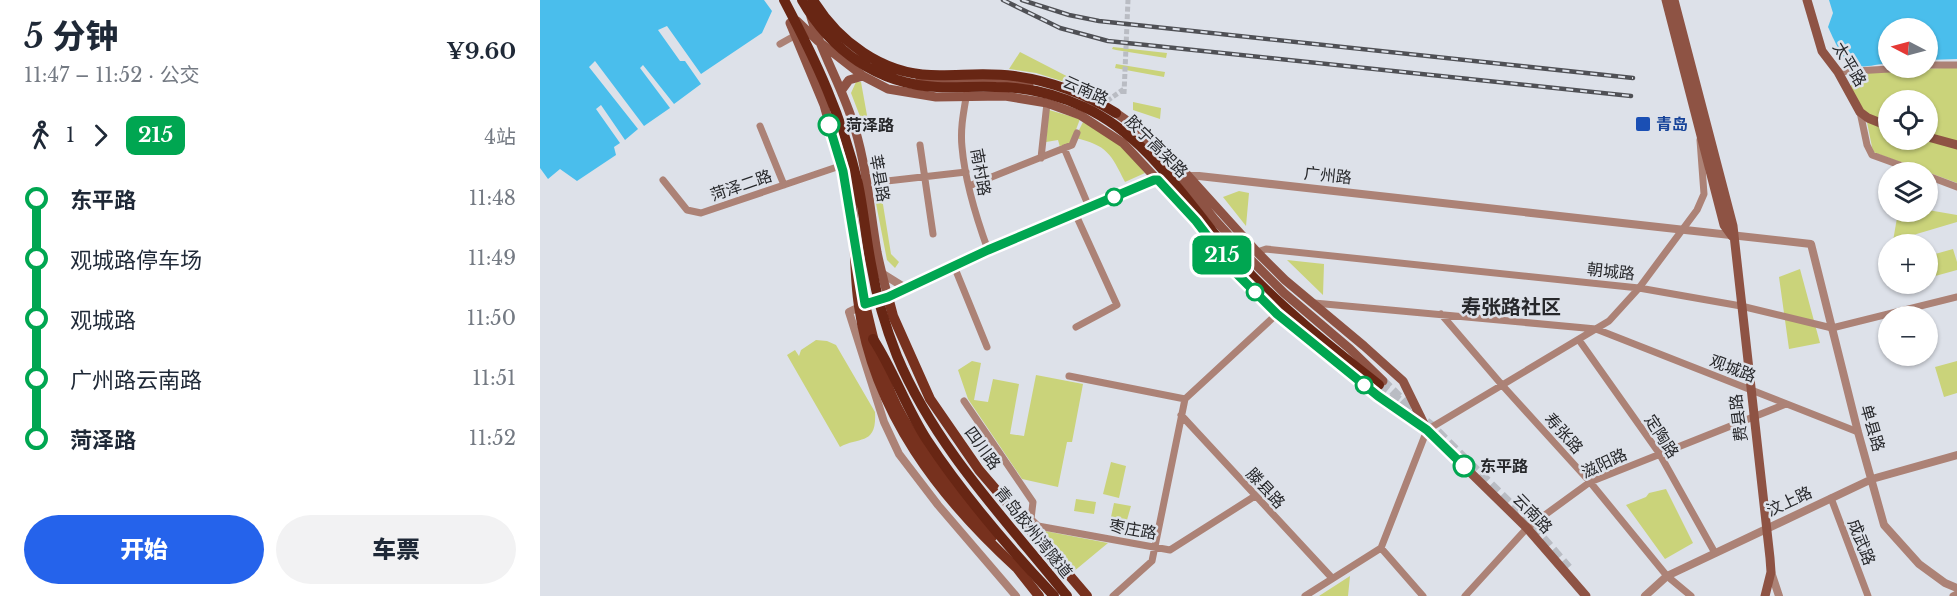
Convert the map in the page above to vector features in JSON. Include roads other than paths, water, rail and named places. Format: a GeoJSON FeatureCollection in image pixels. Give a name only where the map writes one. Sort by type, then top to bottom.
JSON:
{"type":"FeatureCollection","features":[{"type":"Feature","properties":{"kind":"highway"},"geometry":{"type":"LineString","coordinates":[[807,1],[849,43],[900,70],[928,75],[1013,76],[1058,85],[1116,112]]}},
{"type":"Feature","properties":{"kind":"highway","name":"胶宁高架路"},"geometry":{"type":"LineString","coordinates":[[807,1],[813,18],[836,45],[854,60],[884,76],[927,86],[997,87],[1035,91],[1075,103],[1104,118],[1131,137],[1148,153],[1215,234],[1291,313],[1381,383]]}},
{"type":"Feature","properties":{"kind":"highway"},"geometry":{"type":"LineString","coordinates":[[782,2],[834,102],[845,146],[854,228]]}},
{"type":"Feature","properties":{"kind":"highway","name":"青岛胶州湾隧道"},"geometry":{"type":"LineString","coordinates":[[834,102],[858,185],[881,310],[898,357],[917,398],[944,441],[1067,596]]}},
{"type":"Feature","properties":{"kind":"highway"},"geometry":{"type":"LineString","coordinates":[[873,339],[884,354],[907,406],[942,462],[989,523],[1054,596]]}},
{"type":"Feature","properties":{"kind":"main road","name":"费县路"},"geometry":{"type":"LineString","coordinates":[[1666,0],[1724,225],[1732,236]]}},
{"type":"Feature","properties":{"kind":"main road","name":"费县路"},"geometry":{"type":"LineString","coordinates":[[1674,0],[1733,226],[1732,236],[1771,572]]}},
{"type":"Feature","properties":{"kind":"main road","name":"太平路"},"geometry":{"type":"LineString","coordinates":[[1807,0],[1822,51],[1838,72],[1860,112],[1878,122]]}},
{"type":"Feature","properties":{"kind":"main road","name":"云南路"},"geometry":{"type":"LineString","coordinates":[[807,1],[825,25],[858,56],[881,69],[924,80],[1014,82],[1065,95],[1118,122],[1150,149]]}},
{"type":"Feature","properties":{"kind":"main road","name":"莘县路"},"geometry":{"type":"LineString","coordinates":[[807,1],[818,41],[855,128],[888,297]]}},
{"type":"Feature","properties":{"kind":"main road","name":"云南路"},"geometry":{"type":"LineString","coordinates":[[782,2],[818,41],[863,76],[888,89],[936,97],[1005,96],[1047,103],[1080,115],[1123,143],[1196,221],[1235,272],[1277,314],[1378,396],[1427,430],[1527,528],[1586,596]]}},
{"type":"Feature","properties":{"kind":"main road"},"geometry":{"type":"LineString","coordinates":[[799,34],[824,105],[843,171],[865,304],[886,380],[902,417],[935,467],[1039,596]]}},
{"type":"Feature","properties":{"kind":"main road"},"geometry":{"type":"LineString","coordinates":[[841,91],[849,80],[863,76]]}},
{"type":"Feature","properties":{"kind":"main road"},"geometry":{"type":"LineString","coordinates":[[1116,112],[1139,129],[1150,149],[1184,176],[1254,264],[1350,350],[1381,383]]}},
{"type":"Feature","properties":{"kind":"main road"},"geometry":{"type":"LineString","coordinates":[[1938,140],[1957,145]]}},
{"type":"Feature","properties":{"kind":"main road","name":"云南路"},"geometry":{"type":"LineString","coordinates":[[1184,176],[1257,252],[1311,303],[1403,381],[1427,430]]}},
{"type":"Feature","properties":{"kind":"main road"},"geometry":{"type":"LineString","coordinates":[[854,228],[855,274],[861,319],[871,359],[894,417],[916,455],[953,504],[988,542],[1018,569]]}},
{"type":"Feature","properties":{"kind":"main road","name":"四川路"},"geometry":{"type":"LineString","coordinates":[[888,297],[893,316],[930,399],[979,470],[1034,529],[1087,596]]}},
{"type":"Feature","properties":{"kind":"main road"},"geometry":{"type":"LineString","coordinates":[[1765,596],[1771,572]]}},
{"type":"Feature","properties":{"kind":"street"},"geometry":{"type":"LineString","coordinates":[[819,0],[825,25]]}},
{"type":"Feature","properties":{"kind":"street"},"geometry":{"type":"LineString","coordinates":[[780,44],[799,34]]}},
{"type":"Feature","properties":{"kind":"street"},"geometry":{"type":"LineString","coordinates":[[1938,65],[1957,64]]}},
{"type":"Feature","properties":{"kind":"street"},"geometry":{"type":"LineString","coordinates":[[1838,72],[1878,70]]}},
{"type":"Feature","properties":{"kind":"street","name":"南村路"},"geometry":{"type":"LineString","coordinates":[[968,81],[962,124],[962,148],[975,213],[988,250]]}},
{"type":"Feature","properties":{"kind":"street"},"geometry":{"type":"LineString","coordinates":[[1041,158],[1047,103]]}},
{"type":"Feature","properties":{"kind":"street"},"geometry":{"type":"LineString","coordinates":[[1860,112],[1867,145],[1872,155],[1891,162]]}},
{"type":"Feature","properties":{"kind":"street"},"geometry":{"type":"LineString","coordinates":[[760,126],[783,185]]}},
{"type":"Feature","properties":{"kind":"street"},"geometry":{"type":"LineString","coordinates":[[1305,596],[1381,548],[1427,430],[1609,321],[1639,288],[1703,199],[1703,177],[1699,151],[1700,131]]}},
{"type":"Feature","properties":{"kind":"street"},"geometry":{"type":"LineString","coordinates":[[969,186],[1072,145],[1077,133]]}},
{"type":"Feature","properties":{"kind":"street"},"geometry":{"type":"LineString","coordinates":[[920,145],[933,234]]}},
{"type":"Feature","properties":{"kind":"street"},"geometry":{"type":"LineString","coordinates":[[1064,148],[1089,207]]}},
{"type":"Feature","properties":{"kind":"street","name":"菏泽二路"},"geometry":{"type":"LineString","coordinates":[[663,180],[687,210],[701,213],[840,166]]}},
{"type":"Feature","properties":{"kind":"street"},"geometry":{"type":"LineString","coordinates":[[877,180],[887,181],[966,172]]}},
{"type":"Feature","properties":{"kind":"street","name":"广州路"},"geometry":{"type":"LineString","coordinates":[[1016,596],[938,505],[892,442],[849,312],[907,289],[988,250],[1154,180],[1184,176],[1811,244]]}},
{"type":"Feature","properties":{"kind":"street"},"geometry":{"type":"LineString","coordinates":[[1938,180],[1957,187]]}},
{"type":"Feature","properties":{"kind":"street"},"geometry":{"type":"LineString","coordinates":[[1076,213],[1117,305],[1076,327]]}},
{"type":"Feature","properties":{"kind":"street","name":"单县路"},"geometry":{"type":"LineString","coordinates":[[1811,244],[1884,525],[1919,564],[1957,588]]}},
{"type":"Feature","properties":{"kind":"street","name":"朝城路"},"geometry":{"type":"LineString","coordinates":[[1257,252],[1266,249],[1639,288],[1741,306],[1832,328],[1957,297]]}},
{"type":"Feature","properties":{"kind":"street"},"geometry":{"type":"LineString","coordinates":[[954,266],[987,347]]}},
{"type":"Feature","properties":{"kind":"street"},"geometry":{"type":"LineString","coordinates":[[883,274],[907,289]]}},
{"type":"Feature","properties":{"kind":"street","name":"观城路"},"geometry":{"type":"LineString","coordinates":[[1311,303],[1596,329],[1858,432]]}},
{"type":"Feature","properties":{"kind":"street"},"geometry":{"type":"LineString","coordinates":[[1113,596],[1152,561],[1185,399],[1277,314]]}},
{"type":"Feature","properties":{"kind":"street","name":"寿张路"},"geometry":{"type":"LineString","coordinates":[[1441,314],[1590,482],[1667,576],[1691,596]]}},
{"type":"Feature","properties":{"kind":"street","name":"定陶路"},"geometry":{"type":"LineString","coordinates":[[1579,340],[1659,453],[1714,553]]}},
{"type":"Feature","properties":{"kind":"street"},"geometry":{"type":"LineString","coordinates":[[1069,376],[1185,399]]}},
{"type":"Feature","properties":{"kind":"street"},"geometry":{"type":"LineString","coordinates":[[963,401],[1033,502],[1031,519],[1034,529]]}},
{"type":"Feature","properties":{"kind":"street","name":"滋阳路"},"geometry":{"type":"LineString","coordinates":[[1465,596],[1527,528],[1590,482],[1786,404]]}},
{"type":"Feature","properties":{"kind":"street","name":"滕县路"},"geometry":{"type":"LineString","coordinates":[[1181,415],[1332,578]]}},
{"type":"Feature","properties":{"kind":"street","name":"汶上路"},"geometry":{"type":"LineString","coordinates":[[1645,596],[1667,576],[1872,479],[1957,455]]}},
{"type":"Feature","properties":{"kind":"street","name":"枣庄路"},"geometry":{"type":"LineString","coordinates":[[1034,529],[1170,550],[1255,496]]}},
{"type":"Feature","properties":{"kind":"street","name":"成武路"},"geometry":{"type":"LineString","coordinates":[[1831,498],[1868,596]]}},
{"type":"Feature","properties":{"kind":"street"},"geometry":{"type":"LineString","coordinates":[[1381,548],[1423,596]]}},
{"type":"Feature","properties":{"kind":"street","name":"费县路"},"geometry":{"type":"LineString","coordinates":[[1771,572],[1779,596]]}},
{"type":"Feature","properties":{"kind":"street"},"geometry":{"type":"LineString","coordinates":[[1953,596],[1957,594]]}},
{"type":"Feature","properties":{"kind":"water"},"geometry":{"type":"Polygon","coordinates":[[[540,0],[764,0],[772,11],[762,33],[701,74],[667,26],[658,30],[680,61],[685,61],[701,84],[674,104],[643,65],[640,68],[670,108],[644,126],[595,61],[589,67],[638,129],[625,140],[601,105],[596,109],[620,143],[614,147],[616,155],[577,181],[560,169],[548,179],[540,168],[540,0]]]}},
{"type":"Feature","properties":{"kind":"water"},"geometry":{"type":"Polygon","coordinates":[[[1829,0],[1957,0],[1957,59],[1938,60],[1938,18],[1878,18],[1878,64],[1855,66],[1846,60],[1828,27],[1833,13],[1829,0]]]}},
{"type":"Feature","properties":{"kind":"tunnel"},"geometry":{"type":"LineString","coordinates":[[1124,94],[1128,0]]}},
{"type":"Feature","properties":{"kind":"tunnel"},"geometry":{"type":"LineString","coordinates":[[1101,105],[1124,89]]}},
{"type":"Feature","properties":{"kind":"tunnel"},"geometry":{"type":"LineString","coordinates":[[1383,381],[1415,413]]}},
{"type":"Feature","properties":{"kind":"tunnel"},"geometry":{"type":"LineString","coordinates":[[1379,385],[1431,426],[1529,523],[1568,568]]}},
{"type":"Feature","properties":{"kind":"railway"},"geometry":{"type":"LineString","coordinates":[[1003,0],[1060,28],[1108,41],[1631,96]]}},
{"type":"Feature","properties":{"kind":"railway"},"geometry":{"type":"LineString","coordinates":[[1022,0],[1069,15],[1099,21],[1633,78]]}},
{"type":"Feature","properties":{"kind":"place","name":"青岛"},"geometry":{"type":"Point","coordinates":[1643,124]}},
{"type":"Feature","properties":{"kind":"place","name":"菏泽路"},"geometry":{"type":"Point","coordinates":[829,125]}},
{"type":"Feature","properties":{"kind":"place","name":"东平路"},"geometry":{"type":"Point","coordinates":[1464,466]}},
{"type":"Feature","properties":{"kind":"district","name":"寿张路社区"},"geometry":{"type":"Point","coordinates":[1511,307]}}]}
